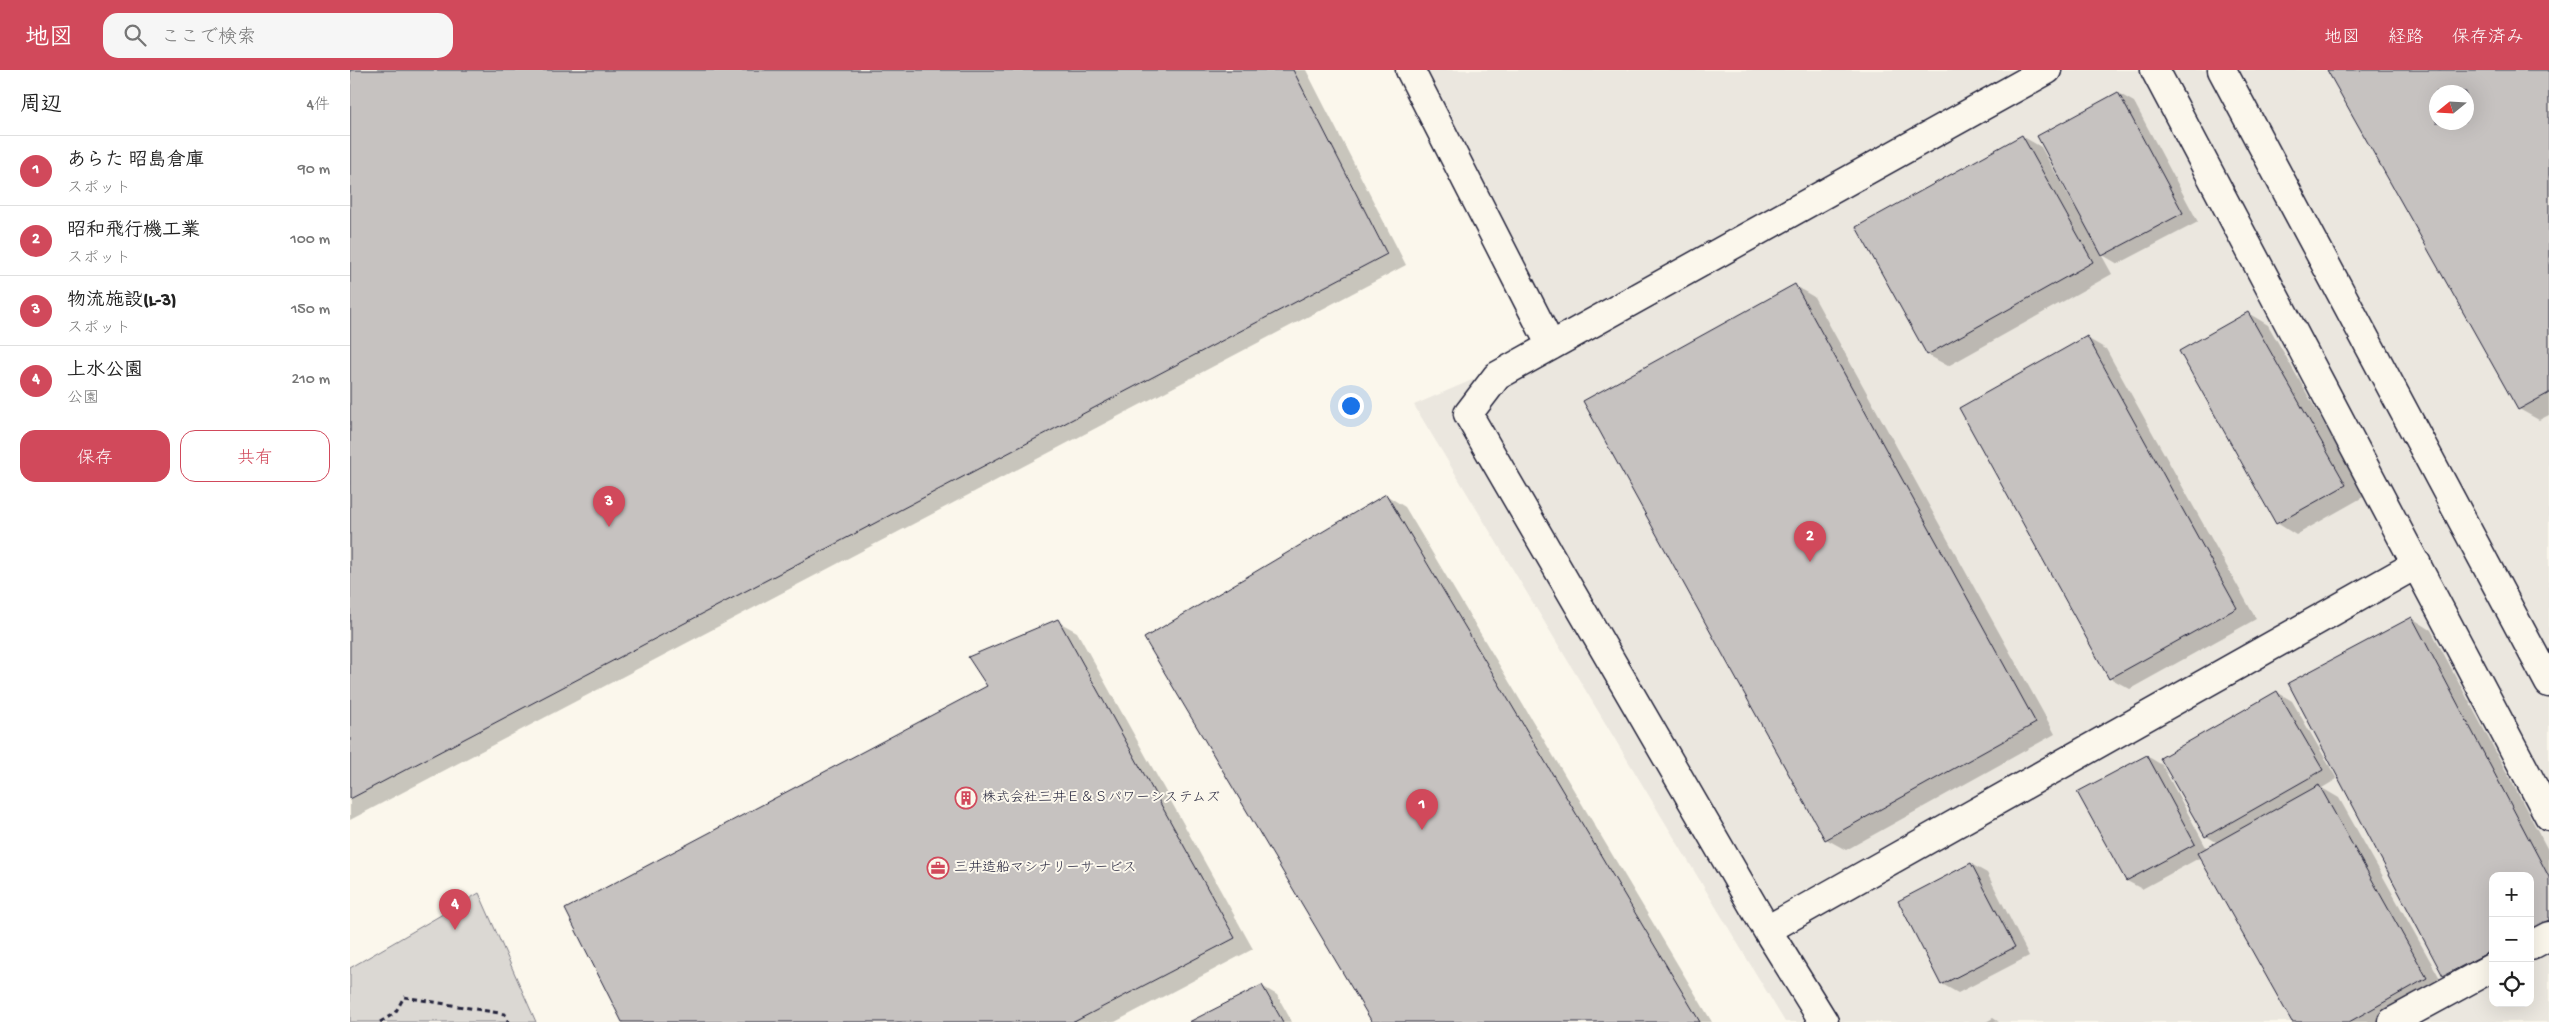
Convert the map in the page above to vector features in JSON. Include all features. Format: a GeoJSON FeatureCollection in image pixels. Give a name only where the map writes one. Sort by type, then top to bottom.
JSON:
{"type":"FeatureCollection","features":[{"type":"Feature","properties":{"kind":"street"},"geometry":{"type":"LineString","coordinates":[[1410,70],[1551,346]]}},
{"type":"Feature","properties":{"kind":"street"},"geometry":{"type":"LineString","coordinates":[[1824,1022],[1767,930],[1468,414],[1497,376],[2047,70]]}},
{"type":"Feature","properties":{"kind":"street"},"geometry":{"type":"LineString","coordinates":[[2155,70],[2549,816]]}},
{"type":"Feature","properties":{"kind":"street"},"geometry":{"type":"LineString","coordinates":[[2222,70],[2549,683]]}},
{"type":"Feature","properties":{"kind":"street"},"geometry":{"type":"LineString","coordinates":[[1767,930],[2417,564]]}},
{"type":"Feature","properties":{"kind":"street"},"geometry":{"type":"LineString","coordinates":[[2534,944],[2549,936]]}},
{"type":"Feature","properties":{"kind":"street"},"geometry":{"type":"LineString","coordinates":[[2392,1022],[2489,969]]}},
{"type":"Feature","properties":{"kind":"path"},"geometry":{"type":"LineString","coordinates":[[380,1022],[395,1013],[404,997],[505,1014],[508,1022]]}},
{"type":"Feature","properties":{"kind":"shaded area"},"geometry":{"type":"Polygon","coordinates":[[[1410,70],[2549,70],[2549,1022],[1785,1022],[1414,405],[1551,346],[1410,70]]]}},
{"type":"Feature","properties":{"kind":"shaded area"},"geometry":{"type":"Polygon","coordinates":[[[479,893],[536,1022],[350,1022],[350,968],[479,893]]]}},
{"type":"Feature","properties":{"kind":"building"},"geometry":{"type":"Polygon","coordinates":[[[350,70],[1293,70],[1387,254],[350,799],[350,70]]]}},
{"type":"Feature","properties":{"kind":"building"},"geometry":{"type":"Polygon","coordinates":[[[2327,70],[2549,70],[2549,393],[2518,410],[2327,70]]]}},
{"type":"Feature","properties":{"kind":"building"},"geometry":{"type":"Polygon","coordinates":[[[2118,92],[2183,213],[2102,256],[2037,136],[2118,92]]]}},
{"type":"Feature","properties":{"kind":"building"},"geometry":{"type":"Polygon","coordinates":[[[2022,135],[2093,262],[1927,355],[1856,227],[2022,135]]]}},
{"type":"Feature","properties":{"kind":"building"},"geometry":{"type":"Polygon","coordinates":[[[1795,284],[2036,723],[1825,840],[1583,401],[1795,284]]]}},
{"type":"Feature","properties":{"kind":"building"},"geometry":{"type":"Polygon","coordinates":[[[2248,312],[2346,485],[2276,524],[2179,351],[2248,312]]]}},
{"type":"Feature","properties":{"kind":"building"},"geometry":{"type":"Polygon","coordinates":[[[2087,336],[2237,608],[2109,679],[1959,408],[2087,336]]]}},
{"type":"Feature","properties":{"kind":"building"},"geometry":{"type":"Polygon","coordinates":[[[1386,494],[1700,1022],[1372,1022],[1144,638],[1386,494]]]}},
{"type":"Feature","properties":{"kind":"building"},"geometry":{"type":"Polygon","coordinates":[[[2412,617],[2549,877],[2549,920],[2534,928],[2534,872],[2489,872],[2489,952],[2443,976],[2288,683],[2412,617]]]}},
{"type":"Feature","properties":{"kind":"building","name":"株式会社三井Ｅ＆Ｓパワーシステムズ"},"geometry":{"type":"Polygon","coordinates":[[[1058,619],[1235,938],[1074,1022],[622,1022],[565,909],[987,686],[968,657],[1058,619]]]}},
{"type":"Feature","properties":{"kind":"building"},"geometry":{"type":"Polygon","coordinates":[[[2277,691],[2323,770],[2205,837],[2160,758],[2277,691]]]}},
{"type":"Feature","properties":{"kind":"building"},"geometry":{"type":"Polygon","coordinates":[[[2147,755],[2195,844],[2126,881],[2077,792],[2147,755]]]}},
{"type":"Feature","properties":{"kind":"building"},"geometry":{"type":"Polygon","coordinates":[[[2319,785],[2427,978],[2349,1022],[2292,1022],[2197,853],[2319,785]]]}},
{"type":"Feature","properties":{"kind":"building"},"geometry":{"type":"Polygon","coordinates":[[[1971,863],[2015,947],[1941,985],[1898,901],[1971,863]]]}},
{"type":"Feature","properties":{"kind":"building"},"geometry":{"type":"Polygon","coordinates":[[[1262,985],[1283,1022],[1189,1022],[1262,985]]]}},
{"type":"Feature","properties":{"kind":"place","name":"物流施設(L-3)"},"geometry":{"type":"Point","coordinates":[609,527]}},
{"type":"Feature","properties":{"kind":"place","name":"昭和飛行機工業"},"geometry":{"type":"Point","coordinates":[1810,562]}},
{"type":"Feature","properties":{"kind":"place","name":"株式会社三井Ｅ＆Ｓパワーシステムズ"},"geometry":{"type":"Point","coordinates":[966,798]}},
{"type":"Feature","properties":{"kind":"place","name":"あらた 昭島倉庫"},"geometry":{"type":"Point","coordinates":[1422,830]}},
{"type":"Feature","properties":{"kind":"place","name":"三井造船マシナリーサービス"},"geometry":{"type":"Point","coordinates":[938,868]}},
{"type":"Feature","properties":{"kind":"place","name":"上水公園"},"geometry":{"type":"Point","coordinates":[455,930]}}]}
